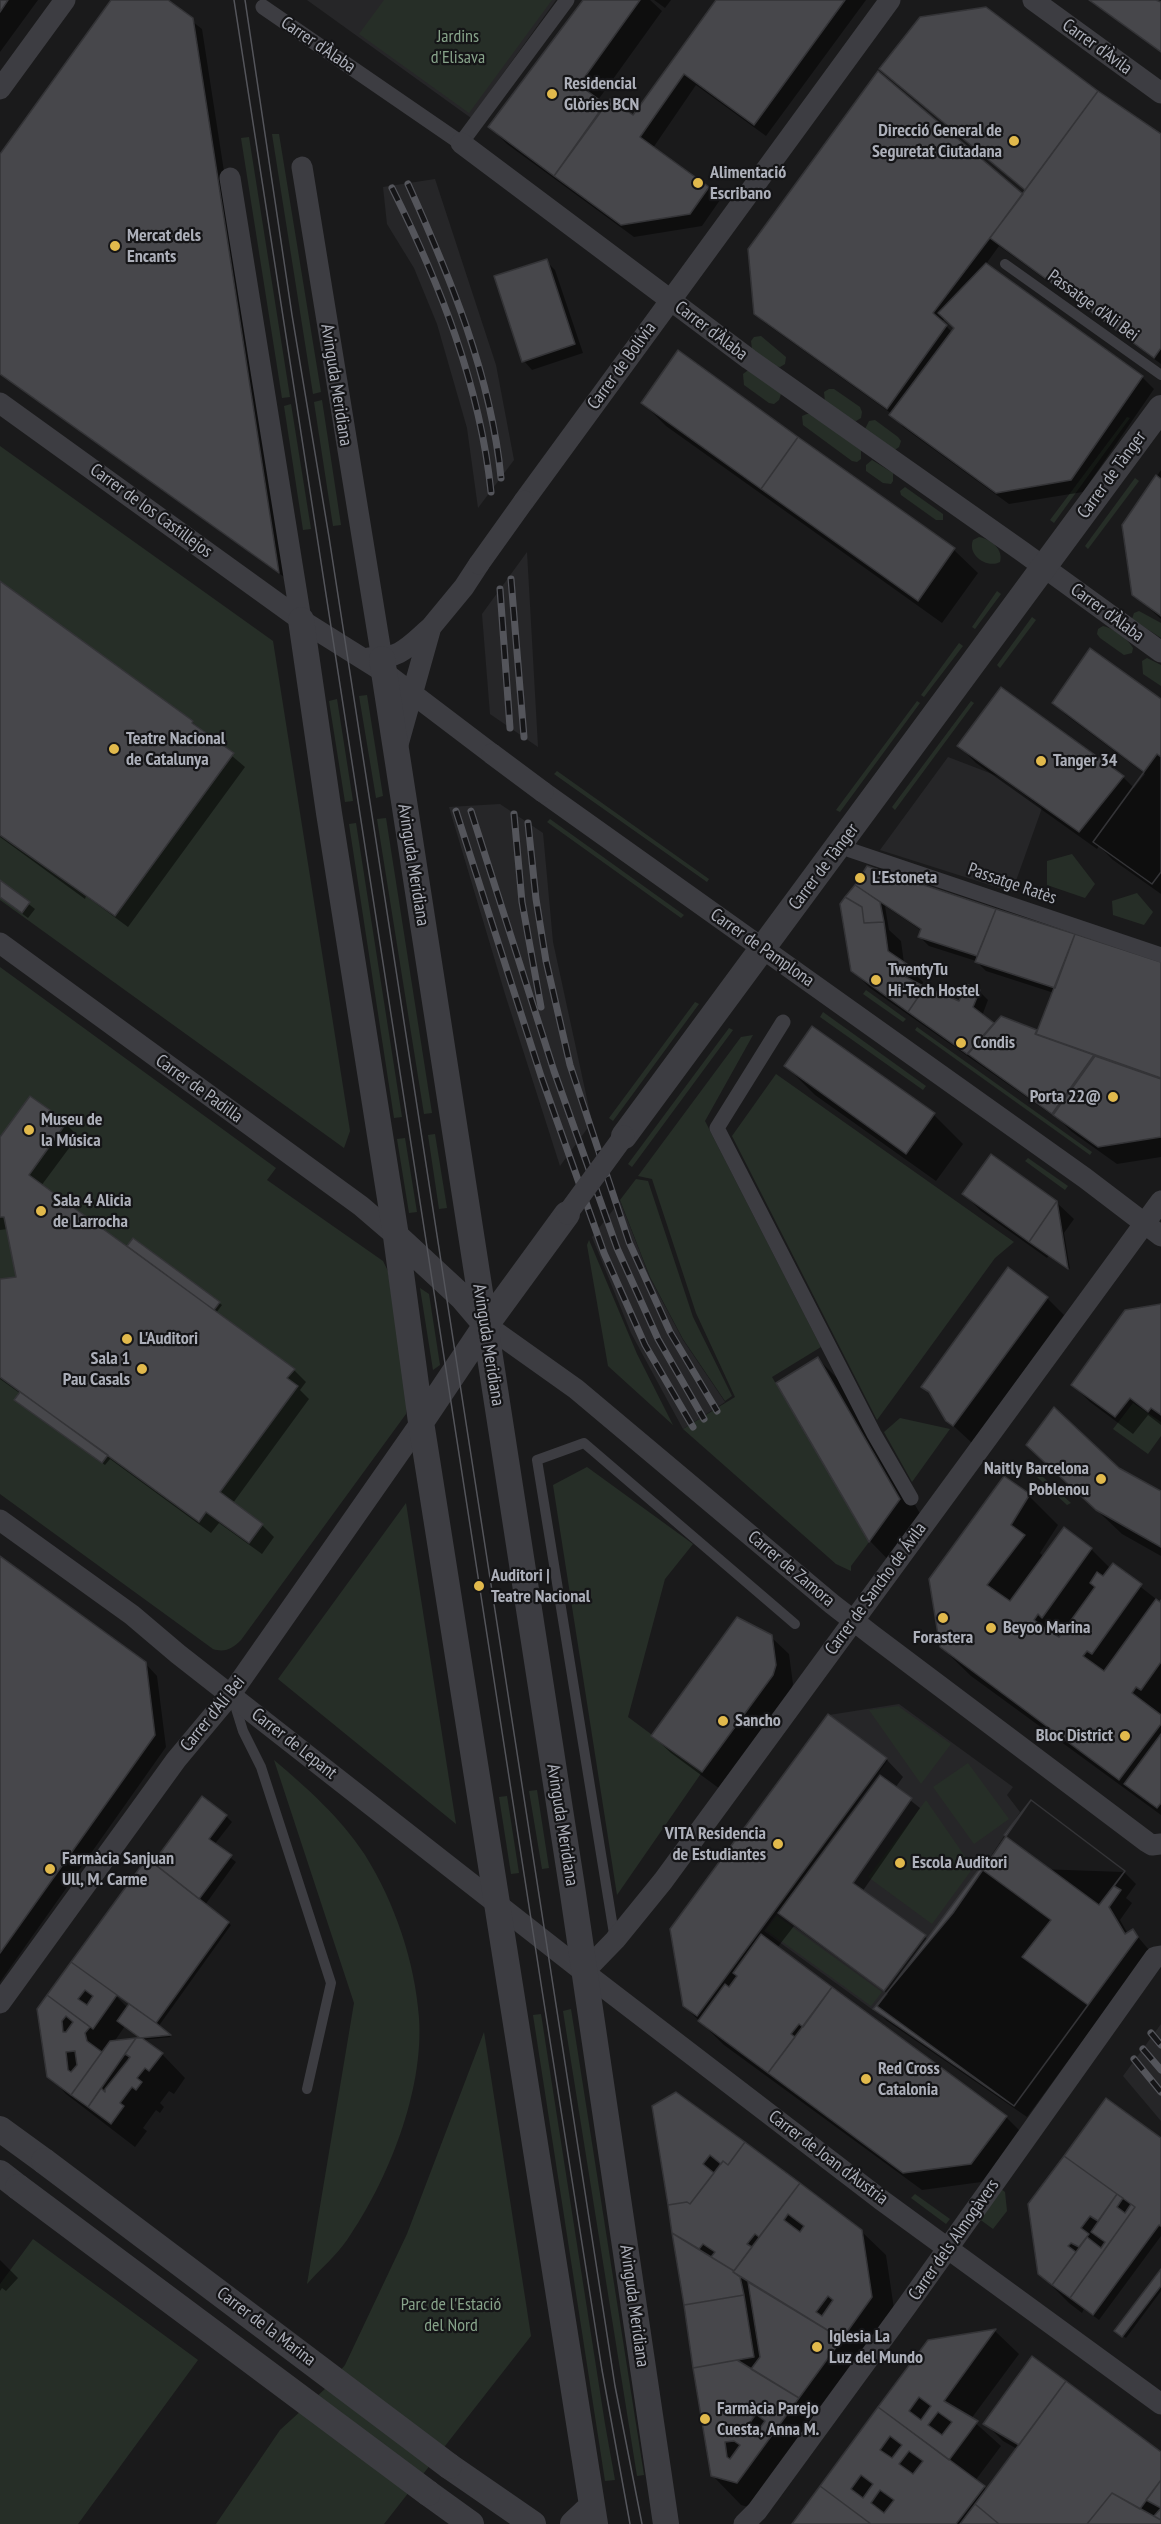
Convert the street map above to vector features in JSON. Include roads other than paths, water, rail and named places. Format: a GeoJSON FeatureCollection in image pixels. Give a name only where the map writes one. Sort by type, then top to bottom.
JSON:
{"type":"FeatureCollection","features":[{"type":"Feature","properties":{"kind":"street"},"geometry":{"type":"LineString","coordinates":[[0,89],[65,0]]}},
{"type":"Feature","properties":{"kind":"street"},"geometry":{"type":"LineString","coordinates":[[461,143],[567,0]]}},
{"type":"Feature","properties":{"kind":"street","name":"Carrer de Bolívia"},"geometry":{"type":"LineString","coordinates":[[396,752],[432,627],[464,587],[524,501],[890,0]]}},
{"type":"Feature","properties":{"kind":"street","name":"Carrer d'Àvila"},"geometry":{"type":"LineString","coordinates":[[1033,0],[1161,93]]}},
{"type":"Feature","properties":{"kind":"street","name":"Carrer d'Àlaba"},"geometry":{"type":"LineString","coordinates":[[263,7],[461,143],[759,367],[1161,652]]}},
{"type":"Feature","properties":{"kind":"street","name":"Avinguda Meridiana"},"geometry":{"type":"LineString","coordinates":[[302,167],[377,663],[396,752],[486,1325],[666,2524]]}},
{"type":"Feature","properties":{"kind":"street"},"geometry":{"type":"LineString","coordinates":[[230,178],[396,1236],[421,1422],[498,1906],[587,2518]]}},
{"type":"Feature","properties":{"kind":"street","name":"Carrer de los Castillejos"},"geometry":{"type":"LineString","coordinates":[[0,403],[301,620]]}},
{"type":"Feature","properties":{"kind":"street","name":"Carrer de Tànger"},"geometry":{"type":"LineString","coordinates":[[421,1422],[486,1325],[567,1214],[1161,408]]}},
{"type":"Feature","properties":{"kind":"street","name":"Carrer de Pamplona"},"geometry":{"type":"LineString","coordinates":[[301,620],[377,663],[412,693],[543,792],[1084,1178],[1152,1231]]}},
{"type":"Feature","properties":{"kind":"street"},"geometry":{"type":"LineString","coordinates":[[377,663],[397,656],[432,627]]}},
{"type":"Feature","properties":{"kind":"street","name":"Passatge Ratès"},"geometry":{"type":"LineString","coordinates":[[850,850],[1161,955]]}},
{"type":"Feature","properties":{"kind":"street","name":"Carrer de Padilla"},"geometry":{"type":"LineString","coordinates":[[0,944],[361,1206],[396,1236]]}},
{"type":"Feature","properties":{"kind":"street"},"geometry":{"type":"LineString","coordinates":[[783,1022],[717,1128],[874,1434],[911,1498]]}},
{"type":"Feature","properties":{"kind":"street","name":"Carrer de Sancho de Ávila"},"geometry":{"type":"LineString","coordinates":[[584,1972],[615,1940],[678,1862],[853,1621],[1152,1231],[1161,1201]]}},
{"type":"Feature","properties":{"kind":"street"},"geometry":{"type":"LineString","coordinates":[[396,1236],[463,1298],[486,1325]]}},
{"type":"Feature","properties":{"kind":"street","name":"Carrer de Zamora"},"geometry":{"type":"LineString","coordinates":[[486,1325],[576,1389],[853,1621],[1147,1842],[1152,1845],[1161,1844]]}},
{"type":"Feature","properties":{"kind":"street","name":"Carrer d'Alí Bei"},"geometry":{"type":"LineString","coordinates":[[0,2002],[176,1760],[231,1694],[421,1422]]}},
{"type":"Feature","properties":{"kind":"street","name":"Carrer de Lepant"},"geometry":{"type":"LineString","coordinates":[[0,1520],[132,1615],[178,1654],[498,1906]]}},
{"type":"Feature","properties":{"kind":"street","name":"Carrer de Joan d'Àustria"},"geometry":{"type":"LineString","coordinates":[[498,1906],[946,2248],[1161,2404]]}},
{"type":"Feature","properties":{"kind":"street","name":"Carrer dels Almogàvers"},"geometry":{"type":"LineString","coordinates":[[744,2524],[757,2511],[906,2307],[1155,1957],[1161,1956]]}},
{"type":"Feature","properties":{"kind":"street","name":"Carrer de la Marina"},"geometry":{"type":"LineString","coordinates":[[0,2129],[449,2466],[533,2524]]}},
{"type":"Feature","properties":{"kind":"street","name":"Carrer de la Marina"},"geometry":{"type":"LineString","coordinates":[[9,2180],[471,2524]]}},
{"type":"Feature","properties":{"kind":"lane","name":"Passatge d'Ali Bei"},"geometry":{"type":"LineString","coordinates":[[1005,264],[1161,375]]}},
{"type":"Feature","properties":{"kind":"lane"},"geometry":{"type":"LineString","coordinates":[[615,1940],[537,1460],[584,1443],[795,1624]]}},
{"type":"Feature","properties":{"kind":"lane"},"geometry":{"type":"LineString","coordinates":[[231,1694],[243,1731],[261,1767],[331,1983],[307,2089]]}},
{"type":"Feature","properties":{"kind":"tram line"},"geometry":{"type":"LineString","coordinates":[[234,0],[542,1990],[602,2370],[630,2524]]}},
{"type":"Feature","properties":{"kind":"tram line"},"geometry":{"type":"LineString","coordinates":[[245,0],[292,315],[329,537],[615,2386],[642,2524]]}},
{"type":"Feature","properties":{"kind":"railway"},"geometry":{"type":"LineString","coordinates":[[408,184],[439,255],[478,364],[496,440],[501,478]]}},
{"type":"Feature","properties":{"kind":"railway"},"geometry":{"type":"LineString","coordinates":[[392,188],[442,298],[455,336],[478,413],[491,492]]}},
{"type":"Feature","properties":{"kind":"railway"},"geometry":{"type":"LineString","coordinates":[[511,579],[524,737]]}},
{"type":"Feature","properties":{"kind":"railway"},"geometry":{"type":"LineString","coordinates":[[500,589],[510,728]]}},
{"type":"Feature","properties":{"kind":"railway"},"geometry":{"type":"LineString","coordinates":[[456,811],[541,1076],[604,1253],[645,1345],[693,1427]]}},
{"type":"Feature","properties":{"kind":"railway"},"geometry":{"type":"LineString","coordinates":[[471,811],[554,1071],[617,1248],[658,1339],[704,1419]]}},
{"type":"Feature","properties":{"kind":"railway"},"geometry":{"type":"LineString","coordinates":[[514,814],[522,902],[541,1007]]}},
{"type":"Feature","properties":{"kind":"railway"},"geometry":{"type":"LineString","coordinates":[[528,823],[536,899],[546,961],[570,1065],[629,1242],[670,1332],[717,1411]]}},
{"type":"Feature","properties":{"kind":"railway"},"geometry":{"type":"LineString","coordinates":[[1151,2033],[1161,2045]]}},
{"type":"Feature","properties":{"kind":"railway"},"geometry":{"type":"LineString","coordinates":[[1143,2049],[1161,2070]]}},
{"type":"Feature","properties":{"kind":"railway"},"geometry":{"type":"LineString","coordinates":[[1134,2059],[1161,2092]]}},
{"type":"Feature","properties":{"kind":"place","name":"Residencial Glòries BCN"},"geometry":{"type":"Point","coordinates":[552,94]}},
{"type":"Feature","properties":{"kind":"place","name":"Direcció General de Seguretat Ciutadana"},"geometry":{"type":"Point","coordinates":[1014,141]}},
{"type":"Feature","properties":{"kind":"place","name":"Alimentació Escribano"},"geometry":{"type":"Point","coordinates":[698,183]}},
{"type":"Feature","properties":{"kind":"place","name":"Mercat dels Encants"},"geometry":{"type":"Point","coordinates":[115,246]}},
{"type":"Feature","properties":{"kind":"place","name":"Teatre Nacional de Catalunya"},"geometry":{"type":"Point","coordinates":[114,749]}},
{"type":"Feature","properties":{"kind":"place","name":"Tanger 34"},"geometry":{"type":"Point","coordinates":[1041,761]}},
{"type":"Feature","properties":{"kind":"place","name":"L'Estoneta"},"geometry":{"type":"Point","coordinates":[860,878]}},
{"type":"Feature","properties":{"kind":"place","name":"TwentyTu Hi-Tech Hostel"},"geometry":{"type":"Point","coordinates":[876,980]}},
{"type":"Feature","properties":{"kind":"place","name":"Condis"},"geometry":{"type":"Point","coordinates":[961,1043]}},
{"type":"Feature","properties":{"kind":"place","name":"Porta 22@"},"geometry":{"type":"Point","coordinates":[1113,1097]}},
{"type":"Feature","properties":{"kind":"place","name":"Museu de la Música"},"geometry":{"type":"Point","coordinates":[29,1130]}},
{"type":"Feature","properties":{"kind":"place","name":"Sala 4 Alicia de Larrocha"},"geometry":{"type":"Point","coordinates":[41,1211]}},
{"type":"Feature","properties":{"kind":"place","name":"L'Auditori"},"geometry":{"type":"Point","coordinates":[127,1339]}},
{"type":"Feature","properties":{"kind":"place","name":"Sala 1 Pau Casals"},"geometry":{"type":"Point","coordinates":[142,1369]}},
{"type":"Feature","properties":{"kind":"place","name":"Naitly Barcelona Poblenou"},"geometry":{"type":"Point","coordinates":[1101,1479]}},
{"type":"Feature","properties":{"kind":"place","name":"Auditori | Teatre Nacional"},"geometry":{"type":"Point","coordinates":[479,1586]}},
{"type":"Feature","properties":{"kind":"place","name":"Forastera"},"geometry":{"type":"Point","coordinates":[943,1618]}},
{"type":"Feature","properties":{"kind":"place","name":"Beyoo Marina"},"geometry":{"type":"Point","coordinates":[991,1628]}},
{"type":"Feature","properties":{"kind":"place","name":"Sancho"},"geometry":{"type":"Point","coordinates":[723,1721]}},
{"type":"Feature","properties":{"kind":"place","name":"Bloc District"},"geometry":{"type":"Point","coordinates":[1125,1736]}},
{"type":"Feature","properties":{"kind":"place","name":"VITA Residencia de Estudiantes"},"geometry":{"type":"Point","coordinates":[778,1844]}},
{"type":"Feature","properties":{"kind":"place","name":"Escola Auditori"},"geometry":{"type":"Point","coordinates":[900,1863]}},
{"type":"Feature","properties":{"kind":"place","name":"Farmàcia Sanjuan Ull, M. Carme"},"geometry":{"type":"Point","coordinates":[50,1869]}},
{"type":"Feature","properties":{"kind":"place","name":"Red Cross Catalonia"},"geometry":{"type":"Point","coordinates":[866,2079]}},
{"type":"Feature","properties":{"kind":"place","name":"Iglesia La Luz del Mundo"},"geometry":{"type":"Point","coordinates":[817,2347]}},
{"type":"Feature","properties":{"kind":"place","name":"Farmàcia Parejo Cuesta, Anna M."},"geometry":{"type":"Point","coordinates":[705,2419]}},
{"type":"Feature","properties":{"kind":"park label","name":"Jardins d'Elisava"},"geometry":{"type":"Point","coordinates":[458,47]}},
{"type":"Feature","properties":{"kind":"park label","name":"Parc de l'Estació del Nord"},"geometry":{"type":"Point","coordinates":[451,2315]}}]}
